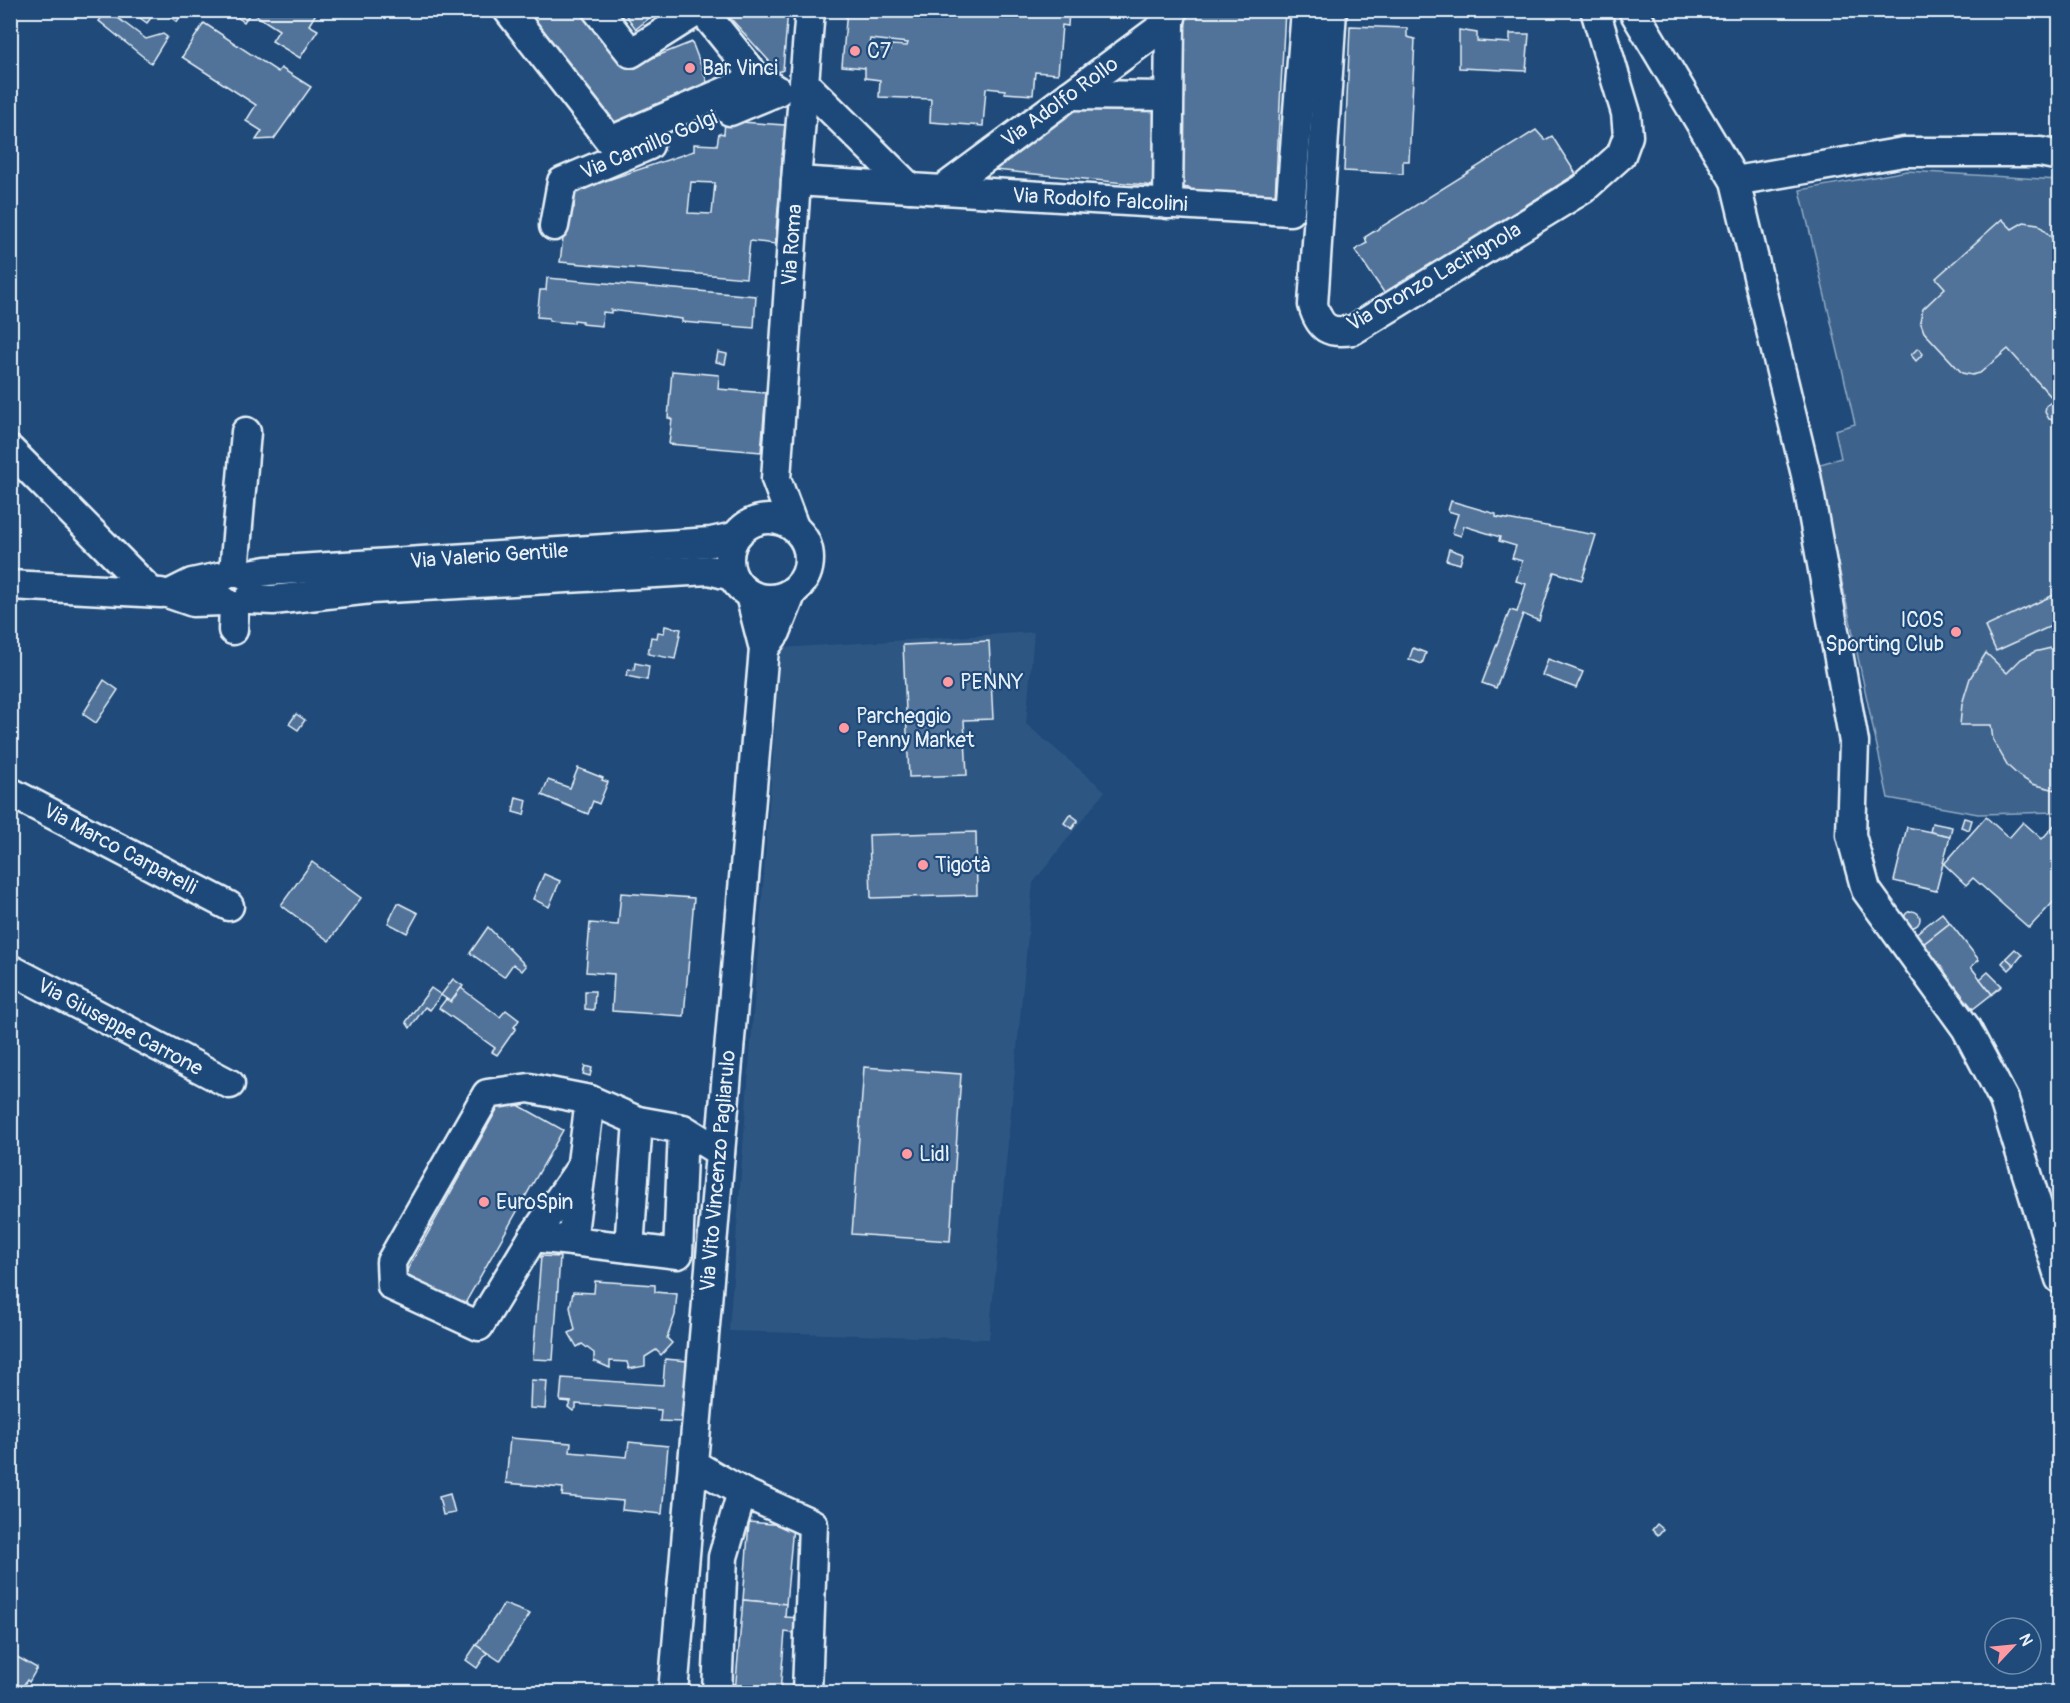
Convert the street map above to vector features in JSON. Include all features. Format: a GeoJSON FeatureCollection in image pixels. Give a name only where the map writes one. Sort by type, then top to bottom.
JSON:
{"type":"FeatureCollection","features":[{"type":"Feature","properties":{"kind":"street"},"geometry":{"type":"LineString","coordinates":[[508,10],[610,141],[785,90]]}},
{"type":"Feature","properties":{"kind":"street"},"geometry":{"type":"LineString","coordinates":[[597,10],[631,53],[700,10],[785,90],[910,188]]}},
{"type":"Feature","properties":{"kind":"street","name":"Via Roma"},"geometry":{"type":"LineString","coordinates":[[795,527],[776,479],[796,181],[785,90],[810,10]]}},
{"type":"Feature","properties":{"kind":"street","name":"Via Rodolfo Falcolini"},"geometry":{"type":"LineString","coordinates":[[796,181],[1290,211],[1306,10]]}},
{"type":"Feature","properties":{"kind":"street","name":"Via Oronzo Lacirignola"},"geometry":{"type":"LineString","coordinates":[[1332,10],[1313,305],[1317,318],[1326,329],[1339,332],[1353,330],[1583,189],[1622,155],[1628,136],[1626,112],[1595,10]]}},
{"type":"Feature","properties":{"kind":"street"},"geometry":{"type":"LineString","coordinates":[[1633,10],[1735,181],[1806,475],[1854,742],[1851,835],[1866,890],[1966,1028],[2004,1100],[2060,1279]]}},
{"type":"Feature","properties":{"kind":"street"},"geometry":{"type":"LineString","coordinates":[[1168,204],[1172,16]]}},
{"type":"Feature","properties":{"kind":"street","name":"Via Adolfo Rollo"},"geometry":{"type":"LineString","coordinates":[[942,190],[1172,16]]}},
{"type":"Feature","properties":{"kind":"street","name":"Via Camillo Golgi"},"geometry":{"type":"LineString","coordinates":[[554,226],[562,182],[785,90]]}},
{"type":"Feature","properties":{"kind":"street"},"geometry":{"type":"LineString","coordinates":[[1070,95],[1169,96]]}},
{"type":"Feature","properties":{"kind":"street"},"geometry":{"type":"LineString","coordinates":[[1735,181],[1904,152],[2040,152],[2060,156]]}},
{"type":"Feature","properties":{"kind":"street"},"geometry":{"type":"LineString","coordinates":[[235,594],[246,432]]}},
{"type":"Feature","properties":{"kind":"street"},"geometry":{"type":"LineString","coordinates":[[10,450],[161,593]]}},
{"type":"Feature","properties":{"kind":"street","name":"Via Roma"},"geometry":{"type":"LineString","coordinates":[[745,529],[776,479]]}},
{"type":"Feature","properties":{"kind":"street"},"geometry":{"type":"LineString","coordinates":[[769,518],[782,520],[795,527],[808,551],[809,564],[805,576],[792,592],[775,599],[762,599],[741,586],[728,564],[729,550],[745,529],[769,518]]}},
{"type":"Feature","properties":{"kind":"street","name":"Via Valerio Gentile"},"geometry":{"type":"LineString","coordinates":[[235,594],[699,542],[745,529]]}},
{"type":"Feature","properties":{"kind":"street","name":"Via Valerio Gentile"},"geometry":{"type":"LineString","coordinates":[[10,585],[161,593],[192,583],[235,594],[273,600],[371,590],[709,570],[741,586]]}},
{"type":"Feature","properties":{"kind":"street","name":"Via Vito Vincenzo Pagliarulo"},"geometry":{"type":"LineString","coordinates":[[673,1692],[764,649],[758,621],[741,586]]}},
{"type":"Feature","properties":{"kind":"street","name":"Via Vito Vincenzo Pagliarulo"},"geometry":{"type":"LineString","coordinates":[[764,649],[776,632],[792,592]]}},
{"type":"Feature","properties":{"kind":"street","name":"Via Marco Carparelli"},"geometry":{"type":"LineString","coordinates":[[10,792],[229,906]]}},
{"type":"Feature","properties":{"kind":"street","name":"Via Giuseppe Carrone"},"geometry":{"type":"LineString","coordinates":[[10,969],[230,1084]]}},
{"type":"Feature","properties":{"kind":"street"},"geometry":{"type":"LineString","coordinates":[[581,1168],[533,1237],[479,1326],[392,1286],[392,1262],[487,1094],[529,1088],[590,1100],[638,1121],[683,1129],[720,1152]]}},
{"type":"Feature","properties":{"kind":"street"},"geometry":{"type":"LineString","coordinates":[[572,1241],[590,1100]]}},
{"type":"Feature","properties":{"kind":"street"},"geometry":{"type":"LineString","coordinates":[[629,1248],[638,1121]]}},
{"type":"Feature","properties":{"kind":"street"},"geometry":{"type":"LineString","coordinates":[[678,1254],[683,1129]]}},
{"type":"Feature","properties":{"kind":"street"},"geometry":{"type":"LineString","coordinates":[[533,1237],[678,1254],[686,1263],[710,1267]]}},
{"type":"Feature","properties":{"kind":"street"},"geometry":{"type":"LineString","coordinates":[[693,1464],[742,1492],[813,1524],[807,1692]]}},
{"type":"Feature","properties":{"kind":"street"},"geometry":{"type":"LineString","coordinates":[[717,1692],[723,1557],[742,1492]]}},
{"type":"Feature","properties":{"kind":"shaded area","name":"ICOS Sporting Club"},"geometry":{"type":"Polygon","coordinates":[[[1907,171],[2059,180],[2059,812],[1978,814],[1888,798],[1817,465],[1841,458],[1835,430],[1855,424],[1800,190],[1907,171]]]}},
{"type":"Feature","properties":{"kind":"shaded area"},"geometry":{"type":"Polygon","coordinates":[[[1034,632],[1026,724],[1105,791],[1033,883],[989,1339],[729,1331],[781,648],[1034,632]]]}},
{"type":"Feature","properties":{"kind":"building"},"geometry":{"type":"Polygon","coordinates":[[[107,10],[146,39],[163,34],[167,37],[151,63],[99,21],[107,10]]]}},
{"type":"Feature","properties":{"kind":"building"},"geometry":{"type":"Polygon","coordinates":[[[129,10],[157,10],[147,23],[129,10]]]}},
{"type":"Feature","properties":{"kind":"building"},"geometry":{"type":"Polygon","coordinates":[[[161,10],[184,10],[177,22],[161,10]]]}},
{"type":"Feature","properties":{"kind":"building"},"geometry":{"type":"Polygon","coordinates":[[[227,10],[318,10],[309,25],[318,30],[300,58],[272,41],[279,30],[251,12],[244,22],[227,10]]]}},
{"type":"Feature","properties":{"kind":"building"},"geometry":{"type":"Polygon","coordinates":[[[526,10],[587,10],[633,69],[642,62],[692,42],[708,84],[665,101],[666,104],[615,123],[526,10]]]}},
{"type":"Feature","properties":{"kind":"building"},"geometry":{"type":"Polygon","coordinates":[[[622,10],[659,10],[636,29],[622,10]]]}},
{"type":"Feature","properties":{"kind":"building"},"geometry":{"type":"Polygon","coordinates":[[[723,10],[788,10],[783,70],[779,72],[723,10]]]}},
{"type":"Feature","properties":{"kind":"building"},"geometry":{"type":"Polygon","coordinates":[[[847,10],[1069,10],[1068,26],[1062,25],[1058,74],[1035,72],[1033,95],[1005,93],[1005,90],[986,88],[983,126],[930,122],[931,99],[879,97],[880,80],[865,78],[865,68],[842,66],[847,10]],[[870,39],[869,44],[877,45],[876,48],[891,50],[891,45],[907,46],[908,43],[870,39]]]}},
{"type":"Feature","properties":{"kind":"building"},"geometry":{"type":"Polygon","coordinates":[[[1181,10],[1285,10],[1275,198],[1191,196],[1190,188],[1179,187],[1181,10]]]}},
{"type":"Feature","properties":{"kind":"building"},"geometry":{"type":"Polygon","coordinates":[[[204,23],[278,72],[281,68],[311,87],[274,139],[256,140],[262,131],[246,121],[256,105],[182,57],[204,23]]]}},
{"type":"Feature","properties":{"kind":"building"},"geometry":{"type":"Polygon","coordinates":[[[1350,26],[1407,28],[1407,37],[1415,39],[1409,161],[1403,161],[1403,174],[1344,171],[1350,26]]]}},
{"type":"Feature","properties":{"kind":"building"},"geometry":{"type":"Polygon","coordinates":[[[1459,30],[1477,33],[1477,41],[1510,43],[1510,34],[1529,34],[1526,71],[1459,68],[1459,30]]]}},
{"type":"Feature","properties":{"kind":"building"},"geometry":{"type":"Polygon","coordinates":[[[1077,104],[1157,106],[1155,186],[985,169],[1077,104]]]}},
{"type":"Feature","properties":{"kind":"building"},"geometry":{"type":"Polygon","coordinates":[[[725,121],[785,125],[775,244],[750,241],[746,278],[560,262],[567,207],[574,208],[575,191],[694,151],[694,144],[717,145],[719,133],[724,134],[725,121]],[[691,182],[688,213],[712,214],[715,183],[691,182]]]}},
{"type":"Feature","properties":{"kind":"building"},"geometry":{"type":"Polygon","coordinates":[[[1536,130],[1545,140],[1552,136],[1576,174],[1385,294],[1355,250],[1367,243],[1365,237],[1536,130]]]}},
{"type":"Feature","properties":{"kind":"building"},"geometry":{"type":"Polygon","coordinates":[[[2002,219],[2012,229],[2024,222],[2038,224],[2060,246],[2060,417],[2055,420],[2049,419],[2045,412],[2046,406],[2054,400],[2008,349],[1980,373],[1972,375],[1962,373],[1924,332],[1920,321],[1923,309],[1945,288],[1936,278],[2002,219]]]}},
{"type":"Feature","properties":{"kind":"building"},"geometry":{"type":"Polygon","coordinates":[[[547,278],[756,296],[754,328],[682,322],[682,319],[611,310],[611,313],[603,312],[602,326],[582,324],[582,321],[574,320],[574,323],[549,321],[549,318],[537,317],[540,290],[546,290],[547,278]]]}},
{"type":"Feature","properties":{"kind":"building"},"geometry":{"type":"Polygon","coordinates":[[[1918,348],[1923,354],[1916,361],[1911,355],[1918,348]]]}},
{"type":"Feature","properties":{"kind":"building"},"geometry":{"type":"Polygon","coordinates":[[[718,352],[727,354],[725,364],[716,362],[718,352]]]}},
{"type":"Feature","properties":{"kind":"building"},"geometry":{"type":"Polygon","coordinates":[[[672,371],[719,375],[718,389],[766,393],[761,452],[669,444],[672,419],[668,418],[672,371]]]}},
{"type":"Feature","properties":{"kind":"building"},"geometry":{"type":"Polygon","coordinates":[[[1451,501],[1496,514],[1496,517],[1596,535],[1582,580],[1554,572],[1539,621],[1523,614],[1496,688],[1482,683],[1510,610],[1517,612],[1526,584],[1516,581],[1522,561],[1512,558],[1516,546],[1499,541],[1500,537],[1464,526],[1461,536],[1452,533],[1458,514],[1448,511],[1451,501]]]}},
{"type":"Feature","properties":{"kind":"building"},"geometry":{"type":"Polygon","coordinates":[[[1449,549],[1463,554],[1460,564],[1446,560],[1449,549]]]}},
{"type":"Feature","properties":{"kind":"building"},"geometry":{"type":"Polygon","coordinates":[[[2060,592],[2060,622],[1996,651],[1985,627],[2060,592]]]}},
{"type":"Feature","properties":{"kind":"building"},"geometry":{"type":"Polygon","coordinates":[[[665,626],[681,629],[675,659],[648,654],[651,637],[657,638],[658,632],[664,633],[665,626]]]}},
{"type":"Feature","properties":{"kind":"building","name":"PENNY"},"geometry":{"type":"Polygon","coordinates":[[[989,641],[993,719],[964,720],[967,775],[909,777],[903,645],[989,641]]]}},
{"type":"Feature","properties":{"kind":"building"},"geometry":{"type":"Polygon","coordinates":[[[2060,646],[2060,791],[2032,784],[2008,766],[1993,740],[1991,725],[1960,725],[1962,704],[1970,678],[1986,653],[2007,673],[2021,659],[2034,652],[2060,646]]]}},
{"type":"Feature","properties":{"kind":"building"},"geometry":{"type":"Polygon","coordinates":[[[1413,648],[1426,653],[1422,664],[1409,659],[1413,648]]]}},
{"type":"Feature","properties":{"kind":"building"},"geometry":{"type":"Polygon","coordinates":[[[1548,659],[1583,672],[1576,688],[1542,675],[1548,659]]]}},
{"type":"Feature","properties":{"kind":"building"},"geometry":{"type":"Polygon","coordinates":[[[635,663],[649,666],[647,680],[626,676],[628,669],[634,670],[635,663]]]}},
{"type":"Feature","properties":{"kind":"building"},"geometry":{"type":"Polygon","coordinates":[[[104,680],[118,690],[96,723],[83,714],[104,680]]]}},
{"type":"Feature","properties":{"kind":"building"},"geometry":{"type":"Polygon","coordinates":[[[296,714],[305,720],[298,730],[289,724],[296,714]]]}},
{"type":"Feature","properties":{"kind":"building"},"geometry":{"type":"Polygon","coordinates":[[[578,768],[608,782],[599,804],[593,801],[588,814],[542,795],[548,780],[570,788],[578,768]]]}},
{"type":"Feature","properties":{"kind":"building"},"geometry":{"type":"Polygon","coordinates":[[[516,797],[527,800],[524,815],[513,812],[516,797]]]}},
{"type":"Feature","properties":{"kind":"building"},"geometry":{"type":"Polygon","coordinates":[[[1070,814],[1078,820],[1072,829],[1064,823],[1070,814]]]}},
{"type":"Feature","properties":{"kind":"building"},"geometry":{"type":"Polygon","coordinates":[[[1986,817],[2009,838],[2023,822],[2042,839],[2060,819],[2060,895],[2029,928],[1973,878],[1966,885],[1944,864],[1986,817]]]}},
{"type":"Feature","properties":{"kind":"building"},"geometry":{"type":"Polygon","coordinates":[[[1964,818],[1972,820],[1969,830],[1961,827],[1964,818]]]}},
{"type":"Feature","properties":{"kind":"building"},"geometry":{"type":"Polygon","coordinates":[[[1932,823],[1952,827],[1950,836],[1930,832],[1932,823]]]}},
{"type":"Feature","properties":{"kind":"building"},"geometry":{"type":"Polygon","coordinates":[[[1907,827],[1950,836],[1936,891],[1894,881],[1907,827]]]}},
{"type":"Feature","properties":{"kind":"building","name":"Tigotà"},"geometry":{"type":"Polygon","coordinates":[[[976,832],[977,895],[871,898],[869,835],[976,832]]]}},
{"type":"Feature","properties":{"kind":"building"},"geometry":{"type":"Polygon","coordinates":[[[312,862],[361,898],[329,941],[281,905],[312,862]]]}},
{"type":"Feature","properties":{"kind":"building"},"geometry":{"type":"Polygon","coordinates":[[[544,874],[560,881],[549,907],[533,899],[544,874]]]}},
{"type":"Feature","properties":{"kind":"building"},"geometry":{"type":"Polygon","coordinates":[[[621,893],[694,898],[684,1016],[612,1011],[614,974],[586,972],[590,923],[618,925],[621,893]]]}},
{"type":"Feature","properties":{"kind":"building"},"geometry":{"type":"Polygon","coordinates":[[[398,903],[418,913],[407,933],[388,923],[398,903]]]}},
{"type":"Feature","properties":{"kind":"building"},"geometry":{"type":"Polygon","coordinates":[[[1912,911],[1920,919],[1912,927],[1904,919],[1912,911]]]}},
{"type":"Feature","properties":{"kind":"building"},"geometry":{"type":"Polygon","coordinates":[[[1942,913],[1950,923],[1922,945],[1914,935],[1942,913]]]}},
{"type":"Feature","properties":{"kind":"building"},"geometry":{"type":"Polygon","coordinates":[[[1950,923],[1979,960],[1971,967],[1992,994],[1973,1009],[1922,945],[1950,923]]]}},
{"type":"Feature","properties":{"kind":"building"},"geometry":{"type":"Polygon","coordinates":[[[488,927],[526,966],[522,971],[513,964],[504,977],[470,953],[488,927]]]}},
{"type":"Feature","properties":{"kind":"building"},"geometry":{"type":"Polygon","coordinates":[[[2015,949],[2022,955],[2014,965],[2006,958],[2015,949]]]}},
{"type":"Feature","properties":{"kind":"building"},"geometry":{"type":"Polygon","coordinates":[[[2006,958],[2014,965],[2009,970],[2002,963],[2006,958]]]}},
{"type":"Feature","properties":{"kind":"building"},"geometry":{"type":"Polygon","coordinates":[[[1988,972],[2002,986],[1992,994],[1980,979],[1988,972]]]}},
{"type":"Feature","properties":{"kind":"building"},"geometry":{"type":"Polygon","coordinates":[[[453,979],[463,986],[451,1002],[441,995],[453,979]]]}},
{"type":"Feature","properties":{"kind":"building"},"geometry":{"type":"Polygon","coordinates":[[[431,988],[441,995],[430,1010],[425,1007],[410,1028],[406,1022],[431,988]]]}},
{"type":"Feature","properties":{"kind":"building"},"geometry":{"type":"Polygon","coordinates":[[[461,988],[500,1017],[506,1010],[519,1020],[497,1055],[492,1052],[495,1048],[439,1008],[446,999],[451,1002],[461,988]]]}},
{"type":"Feature","properties":{"kind":"building"},"geometry":{"type":"Polygon","coordinates":[[[585,991],[595,991],[594,1010],[585,1009],[585,991]]]}},
{"type":"Feature","properties":{"kind":"building"},"geometry":{"type":"Polygon","coordinates":[[[585,1066],[592,1068],[590,1076],[583,1074],[585,1066]]]}},
{"type":"Feature","properties":{"kind":"building","name":"Lidl"},"geometry":{"type":"Polygon","coordinates":[[[864,1067],[961,1074],[950,1241],[852,1234],[864,1067]]]}},
{"type":"Feature","properties":{"kind":"building","name":"EuroSpin"},"geometry":{"type":"Polygon","coordinates":[[[504,1097],[563,1130],[463,1307],[405,1274],[504,1097]]]}},
{"type":"Feature","properties":{"kind":"building"},"geometry":{"type":"Polygon","coordinates":[[[541,1256],[560,1257],[553,1360],[533,1359],[541,1256]]]}},
{"type":"Feature","properties":{"kind":"building"},"geometry":{"type":"Polygon","coordinates":[[[595,1281],[655,1285],[655,1292],[677,1294],[675,1315],[667,1338],[672,1343],[661,1355],[656,1350],[645,1357],[645,1366],[629,1369],[627,1362],[610,1361],[610,1368],[594,1361],[594,1353],[582,1344],[577,1347],[569,1333],[575,1330],[570,1307],[573,1292],[594,1293],[595,1281]]]}},
{"type":"Feature","properties":{"kind":"building"},"geometry":{"type":"Polygon","coordinates":[[[665,1359],[688,1361],[684,1419],[681,1419],[681,1422],[660,1421],[661,1410],[576,1404],[573,1411],[568,1407],[571,1402],[560,1401],[562,1378],[663,1385],[665,1359]]]}},
{"type":"Feature","properties":{"kind":"building"},"geometry":{"type":"Polygon","coordinates":[[[531,1380],[547,1381],[545,1409],[530,1408],[531,1380]]]}},
{"type":"Feature","properties":{"kind":"building"},"geometry":{"type":"Polygon","coordinates":[[[510,1438],[571,1443],[570,1452],[627,1457],[629,1442],[668,1446],[662,1514],[622,1510],[623,1501],[562,1496],[563,1488],[506,1483],[510,1438]]]}},
{"type":"Feature","properties":{"kind":"building"},"geometry":{"type":"Polygon","coordinates":[[[450,1494],[455,1513],[443,1515],[439,1497],[450,1494]]]}},
{"type":"Feature","properties":{"kind":"building"},"geometry":{"type":"Polygon","coordinates":[[[749,1522],[793,1526],[786,1604],[743,1600],[749,1522]]]}},
{"type":"Feature","properties":{"kind":"building"},"geometry":{"type":"Polygon","coordinates":[[[1657,1524],[1663,1529],[1658,1535],[1652,1530],[1657,1524]]]}},
{"type":"Feature","properties":{"kind":"building"},"geometry":{"type":"Polygon","coordinates":[[[743,1600],[786,1604],[785,1617],[800,1618],[799,1634],[785,1632],[780,1692],[735,1692],[743,1600]]]}},
{"type":"Feature","properties":{"kind":"building"},"geometry":{"type":"Polygon","coordinates":[[[504,1604],[530,1614],[500,1661],[476,1645],[504,1604]]]}},
{"type":"Feature","properties":{"kind":"building"},"geometry":{"type":"Polygon","coordinates":[[[476,1645],[487,1653],[477,1668],[466,1660],[476,1645]]]}},
{"type":"Feature","properties":{"kind":"building"},"geometry":{"type":"Polygon","coordinates":[[[10,1653],[37,1668],[29,1682],[27,1680],[19,1692],[10,1692],[10,1653]]]}},
{"type":"Feature","properties":{"kind":"building"},"geometry":{"type":"Polygon","coordinates":[[[606,1685],[635,1687],[635,1692],[606,1692],[606,1685]]]}},
{"type":"Feature","properties":{"kind":"place","name":"C7"},"geometry":{"type":"Point","coordinates":[855,51]}},
{"type":"Feature","properties":{"kind":"place","name":"Bar Vinci"},"geometry":{"type":"Point","coordinates":[690,68]}},
{"type":"Feature","properties":{"kind":"place","name":"ICOS Sporting Club"},"geometry":{"type":"Point","coordinates":[1956,632]}},
{"type":"Feature","properties":{"kind":"place","name":"PENNY"},"geometry":{"type":"Point","coordinates":[948,682]}},
{"type":"Feature","properties":{"kind":"place","name":"Parcheggio Penny Market"},"geometry":{"type":"Point","coordinates":[844,728]}},
{"type":"Feature","properties":{"kind":"place","name":"Tigotà"},"geometry":{"type":"Point","coordinates":[923,865]}},
{"type":"Feature","properties":{"kind":"place","name":"Lidl"},"geometry":{"type":"Point","coordinates":[907,1154]}},
{"type":"Feature","properties":{"kind":"place","name":"EuroSpin"},"geometry":{"type":"Point","coordinates":[484,1202]}}]}
